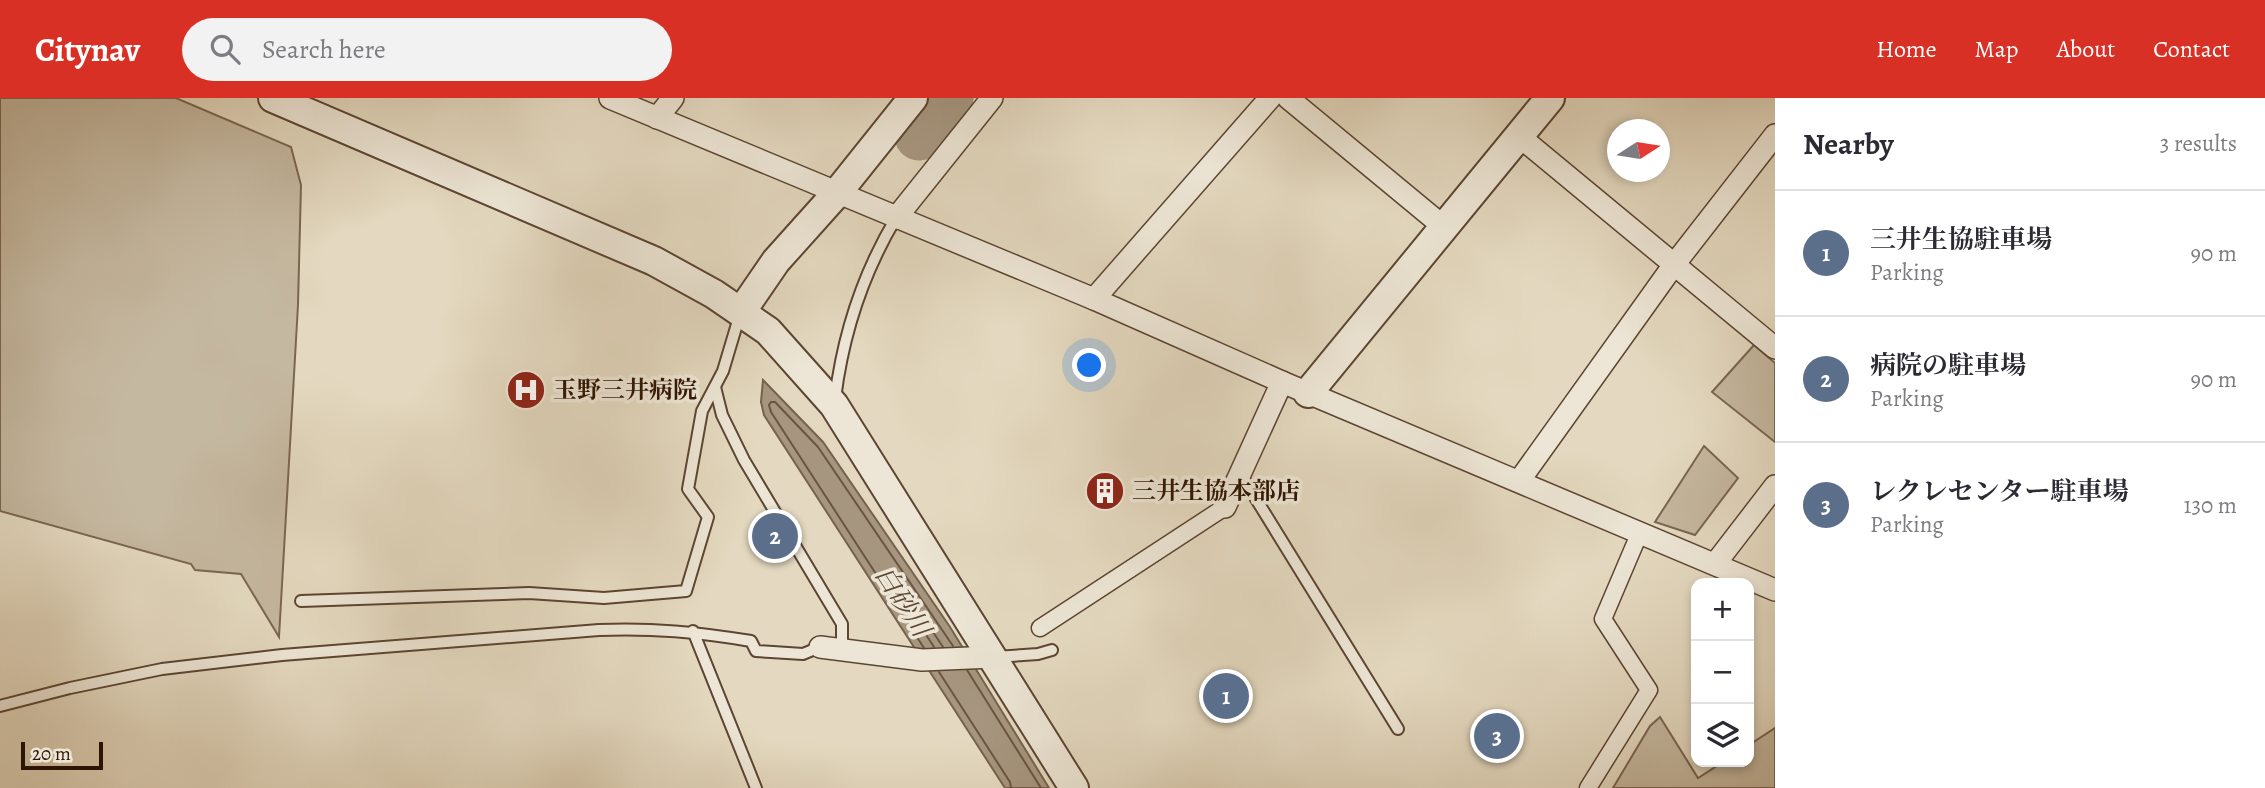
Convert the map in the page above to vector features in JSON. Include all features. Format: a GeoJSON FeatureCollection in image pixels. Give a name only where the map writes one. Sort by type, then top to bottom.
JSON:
{"type":"FeatureCollection","features":[{"type":"Feature","properties":{"kind":"street"},"geometry":{"type":"LineString","coordinates":[[273,98],[654,261],[768,331],[834,405],[981,657],[1074,788]]}},
{"type":"Feature","properties":{"kind":"street"},"geometry":{"type":"LineString","coordinates":[[610,98],[1094,299],[1282,382],[1775,590]]}},
{"type":"Feature","properties":{"kind":"street"},"geometry":{"type":"LineString","coordinates":[[657,118],[673,98]]}},
{"type":"Feature","properties":{"kind":"street"},"geometry":{"type":"LineString","coordinates":[[741,312],[776,261],[837,193],[913,98]]}},
{"type":"Feature","properties":{"kind":"street"},"geometry":{"type":"LineString","coordinates":[[896,218],[992,98]]}},
{"type":"Feature","properties":{"kind":"street"},"geometry":{"type":"LineString","coordinates":[[1094,299],[1270,98]]}},
{"type":"Feature","properties":{"kind":"street"},"geometry":{"type":"LineString","coordinates":[[1288,98],[1444,227]]}},
{"type":"Feature","properties":{"kind":"street"},"geometry":{"type":"LineString","coordinates":[[1308,393],[1550,98]]}},
{"type":"Feature","properties":{"kind":"street"},"geometry":{"type":"LineString","coordinates":[[1519,481],[1673,266],[1775,135]]}},
{"type":"Feature","properties":{"kind":"street"},"geometry":{"type":"LineString","coordinates":[[1519,136],[1775,348]]}},
{"type":"Feature","properties":{"kind":"street"},"geometry":{"type":"LineString","coordinates":[[1040,628],[1225,507],[1282,382]]}},
{"type":"Feature","properties":{"kind":"street"},"geometry":{"type":"LineString","coordinates":[[1716,564],[1775,486]]}},
{"type":"Feature","properties":{"kind":"street"},"geometry":{"type":"LineString","coordinates":[[1588,788],[1649,690],[1603,620],[1640,532]]}},
{"type":"Feature","properties":{"kind":"street"},"geometry":{"type":"LineString","coordinates":[[831,648],[922,660],[981,657]]}},
{"type":"Feature","properties":{"kind":"lane"},"geometry":{"type":"LineString","coordinates":[[834,405],[846,331],[879,249],[896,218]]}},
{"type":"Feature","properties":{"kind":"lane"},"geometry":{"type":"LineString","coordinates":[[301,601],[529,593],[604,598],[686,591],[708,517],[688,489],[702,411],[723,371],[741,312]]}},
{"type":"Feature","properties":{"kind":"lane"},"geometry":{"type":"LineString","coordinates":[[0,706],[162,669],[282,655],[599,630],[643,628],[693,631],[751,641],[757,651],[803,654],[831,648],[842,624],[744,460],[722,415],[715,387]]}},
{"type":"Feature","properties":{"kind":"lane"},"geometry":{"type":"LineString","coordinates":[[1240,473],[1398,729]]}},
{"type":"Feature","properties":{"kind":"lane"},"geometry":{"type":"LineString","coordinates":[[693,631],[756,788]]}},
{"type":"Feature","properties":{"kind":"lane"},"geometry":{"type":"LineString","coordinates":[[981,657],[1038,654],[1052,650]]}},
{"type":"Feature","properties":{"kind":"shaded area"},"geometry":{"type":"Polygon","coordinates":[[[0,98],[176,98],[291,147],[301,185],[298,305],[279,637],[241,574],[195,570],[191,564],[0,511],[0,98]]]}},
{"type":"Feature","properties":{"kind":"shaded area"},"geometry":{"type":"Polygon","coordinates":[[[1754,345],[1775,363],[1775,442],[1712,392],[1754,345]]]}},
{"type":"Feature","properties":{"kind":"shaded area"},"geometry":{"type":"Polygon","coordinates":[[[1704,446],[1738,478],[1695,535],[1655,522],[1704,446]]]}},
{"type":"Feature","properties":{"kind":"shaded area"},"geometry":{"type":"Polygon","coordinates":[[[1660,717],[1698,778],[1715,767],[1754,767],[1754,742],[1775,728],[1775,788],[1613,788],[1650,726],[1660,717]]]}},
{"type":"Feature","properties":{"kind":"water"},"geometry":{"type":"Polygon","coordinates":[[[763,380],[823,442],[950,627],[1049,788],[1005,788],[764,415],[761,402],[763,380]]]}},
{"type":"Feature","properties":{"kind":"waterway","name":"白砂川"},"geometry":{"type":"LineString","coordinates":[[919,136],[949,98]]}},
{"type":"Feature","properties":{"kind":"place","name":"玉野三井病院"},"geometry":{"type":"Point","coordinates":[526,390]}},
{"type":"Feature","properties":{"kind":"place","name":"三井生協本部店"},"geometry":{"type":"Point","coordinates":[1105,491]}},
{"type":"Feature","properties":{"kind":"place","name":"病院の駐車場"},"geometry":{"type":"Point","coordinates":[775,536]}},
{"type":"Feature","properties":{"kind":"place","name":"三井生協駐車場"},"geometry":{"type":"Point","coordinates":[1226,696]}},
{"type":"Feature","properties":{"kind":"place","name":"レクレセンター駐車場"},"geometry":{"type":"Point","coordinates":[1497,736]}}]}
